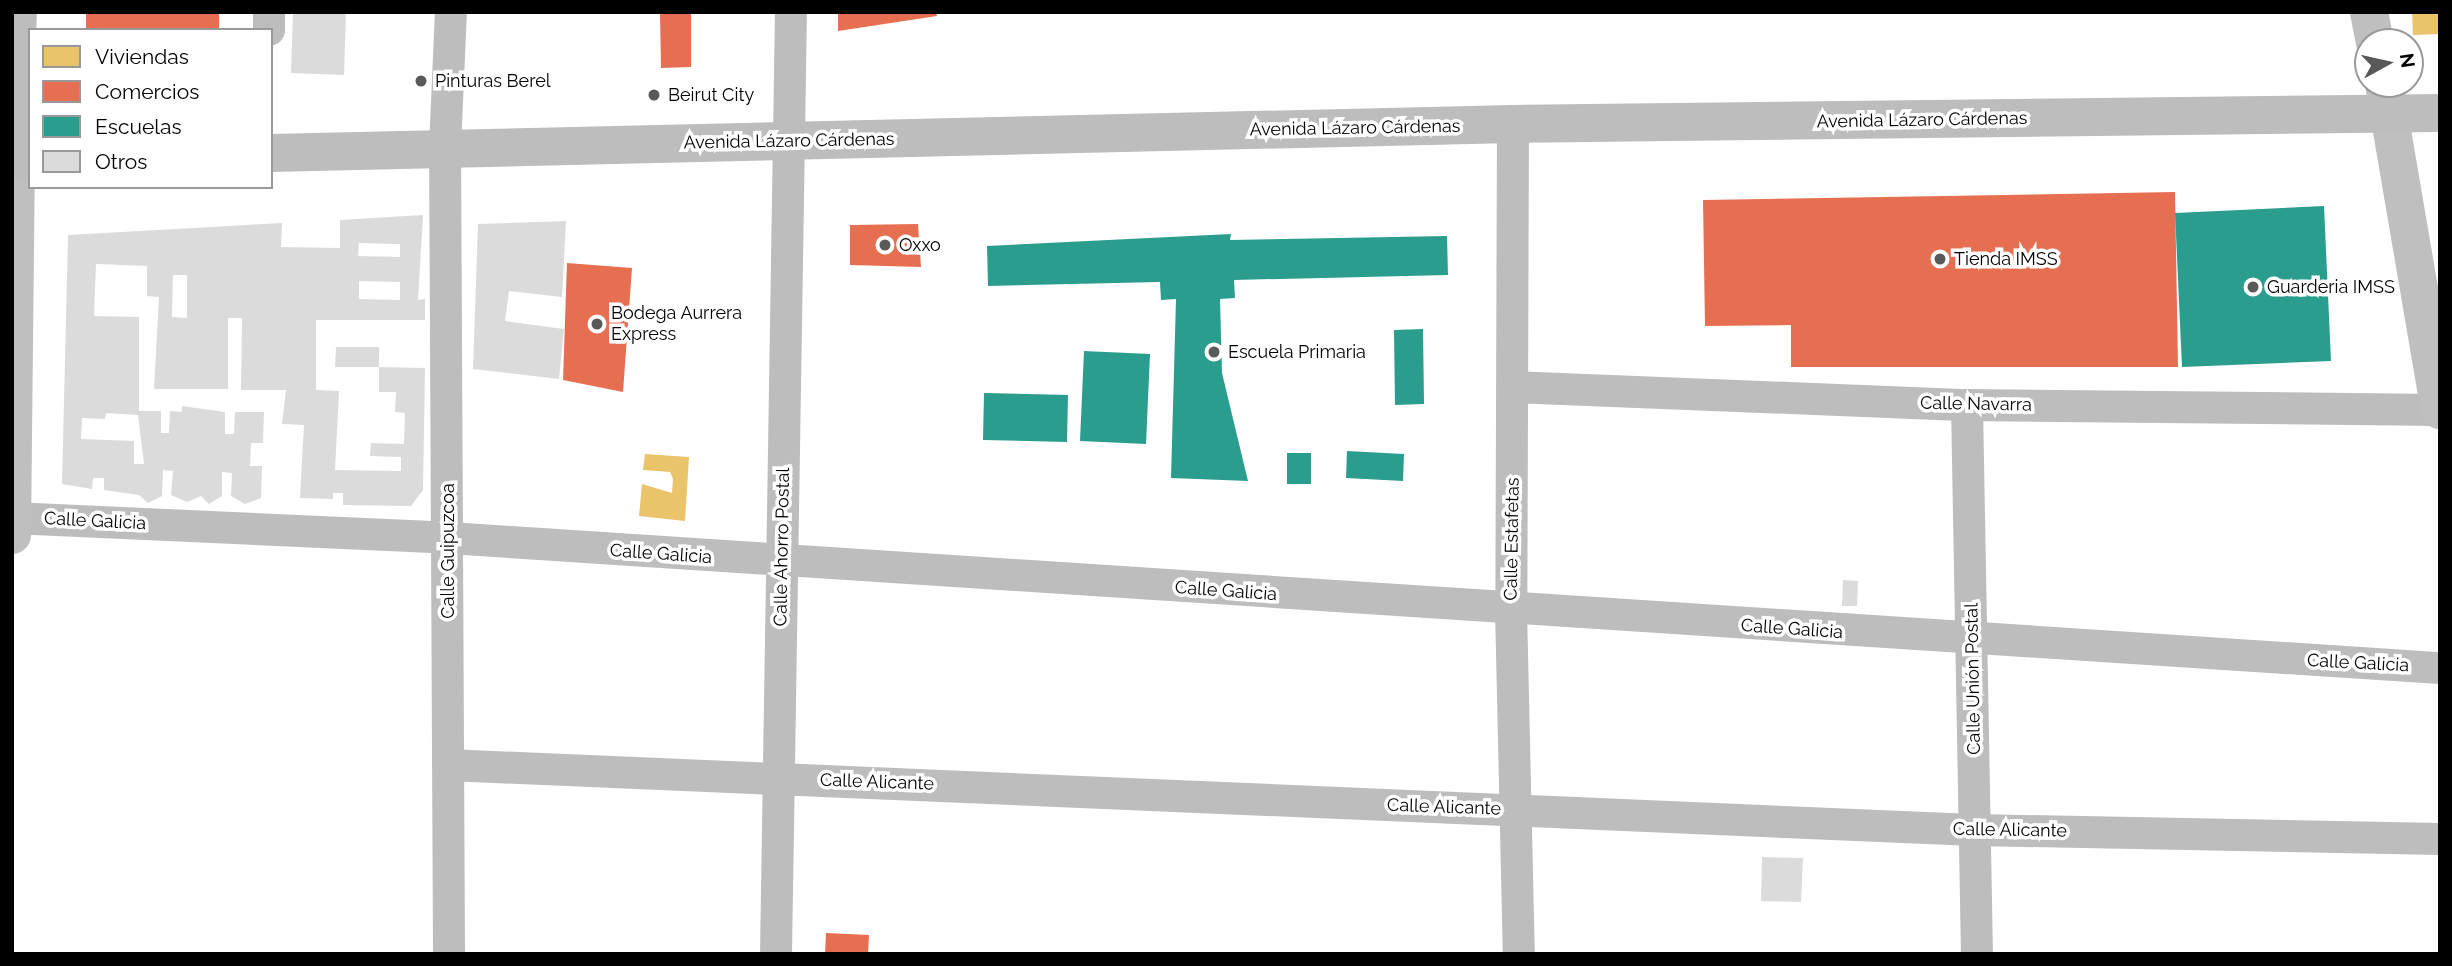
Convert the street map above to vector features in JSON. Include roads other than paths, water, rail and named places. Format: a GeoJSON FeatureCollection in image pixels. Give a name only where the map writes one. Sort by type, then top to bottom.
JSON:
{"type":"FeatureCollection","features":[{"type":"Feature","properties":{"kind":"main road","name":"Avenida Lázaro Cárdenas"},"geometry":{"type":"LineString","coordinates":[[273,153],[1513,124],[2387,99],[2440,113]]}},
{"type":"Feature","properties":{"kind":"street"},"geometry":{"type":"LineString","coordinates":[[12,535],[21,12]]}},
{"type":"Feature","properties":{"kind":"street","name":"Calle Guipuzcoa"},"geometry":{"type":"LineString","coordinates":[[449,954],[445,148],[452,12]]}},
{"type":"Feature","properties":{"kind":"street","name":"Calle Ahorro Postal"},"geometry":{"type":"LineString","coordinates":[[776,954],[791,12]]}},
{"type":"Feature","properties":{"kind":"street"},"geometry":{"type":"LineString","coordinates":[[2387,99],[2440,410]]}},
{"type":"Feature","properties":{"kind":"street","name":"Calle Estafetas"},"geometry":{"type":"LineString","coordinates":[[1513,124],[1511,609],[1519,954]]}},
{"type":"Feature","properties":{"kind":"street","name":"Calle Navarra"},"geometry":{"type":"LineString","coordinates":[[1514,387],[1966,405],[2440,410]]}},
{"type":"Feature","properties":{"kind":"street","name":"Calle Unión Postal"},"geometry":{"type":"LineString","coordinates":[[1966,405],[1973,641],[1977,954]]}},
{"type":"Feature","properties":{"kind":"street","name":"Calle Galicia"},"geometry":{"type":"LineString","coordinates":[[13,518],[449,538],[781,563],[1973,641],[2440,668]]}},
{"type":"Feature","properties":{"kind":"street","name":"Calle Alicante"},"geometry":{"type":"LineString","coordinates":[[448,765],[1974,830],[2440,839]]}},
{"type":"Feature","properties":{"kind":"place","name":"Pinturas Berel"},"geometry":{"type":"Point","coordinates":[421,81]}},
{"type":"Feature","properties":{"kind":"place","name":"Beirut City"},"geometry":{"type":"Point","coordinates":[654,95]}},
{"type":"Feature","properties":{"kind":"place","name":"Oxxo"},"geometry":{"type":"Point","coordinates":[885,245]}},
{"type":"Feature","properties":{"kind":"place","name":"Tienda IMSS"},"geometry":{"type":"Point","coordinates":[1940,259]}},
{"type":"Feature","properties":{"kind":"place","name":"Guarderia IMSS"},"geometry":{"type":"Point","coordinates":[2253,287]}},
{"type":"Feature","properties":{"kind":"place","name":"Bodega Aurrera Express"},"geometry":{"type":"Point","coordinates":[597,324]}},
{"type":"Feature","properties":{"kind":"place","name":"Escuela Primaria"},"geometry":{"type":"Point","coordinates":[1214,352]}}]}
